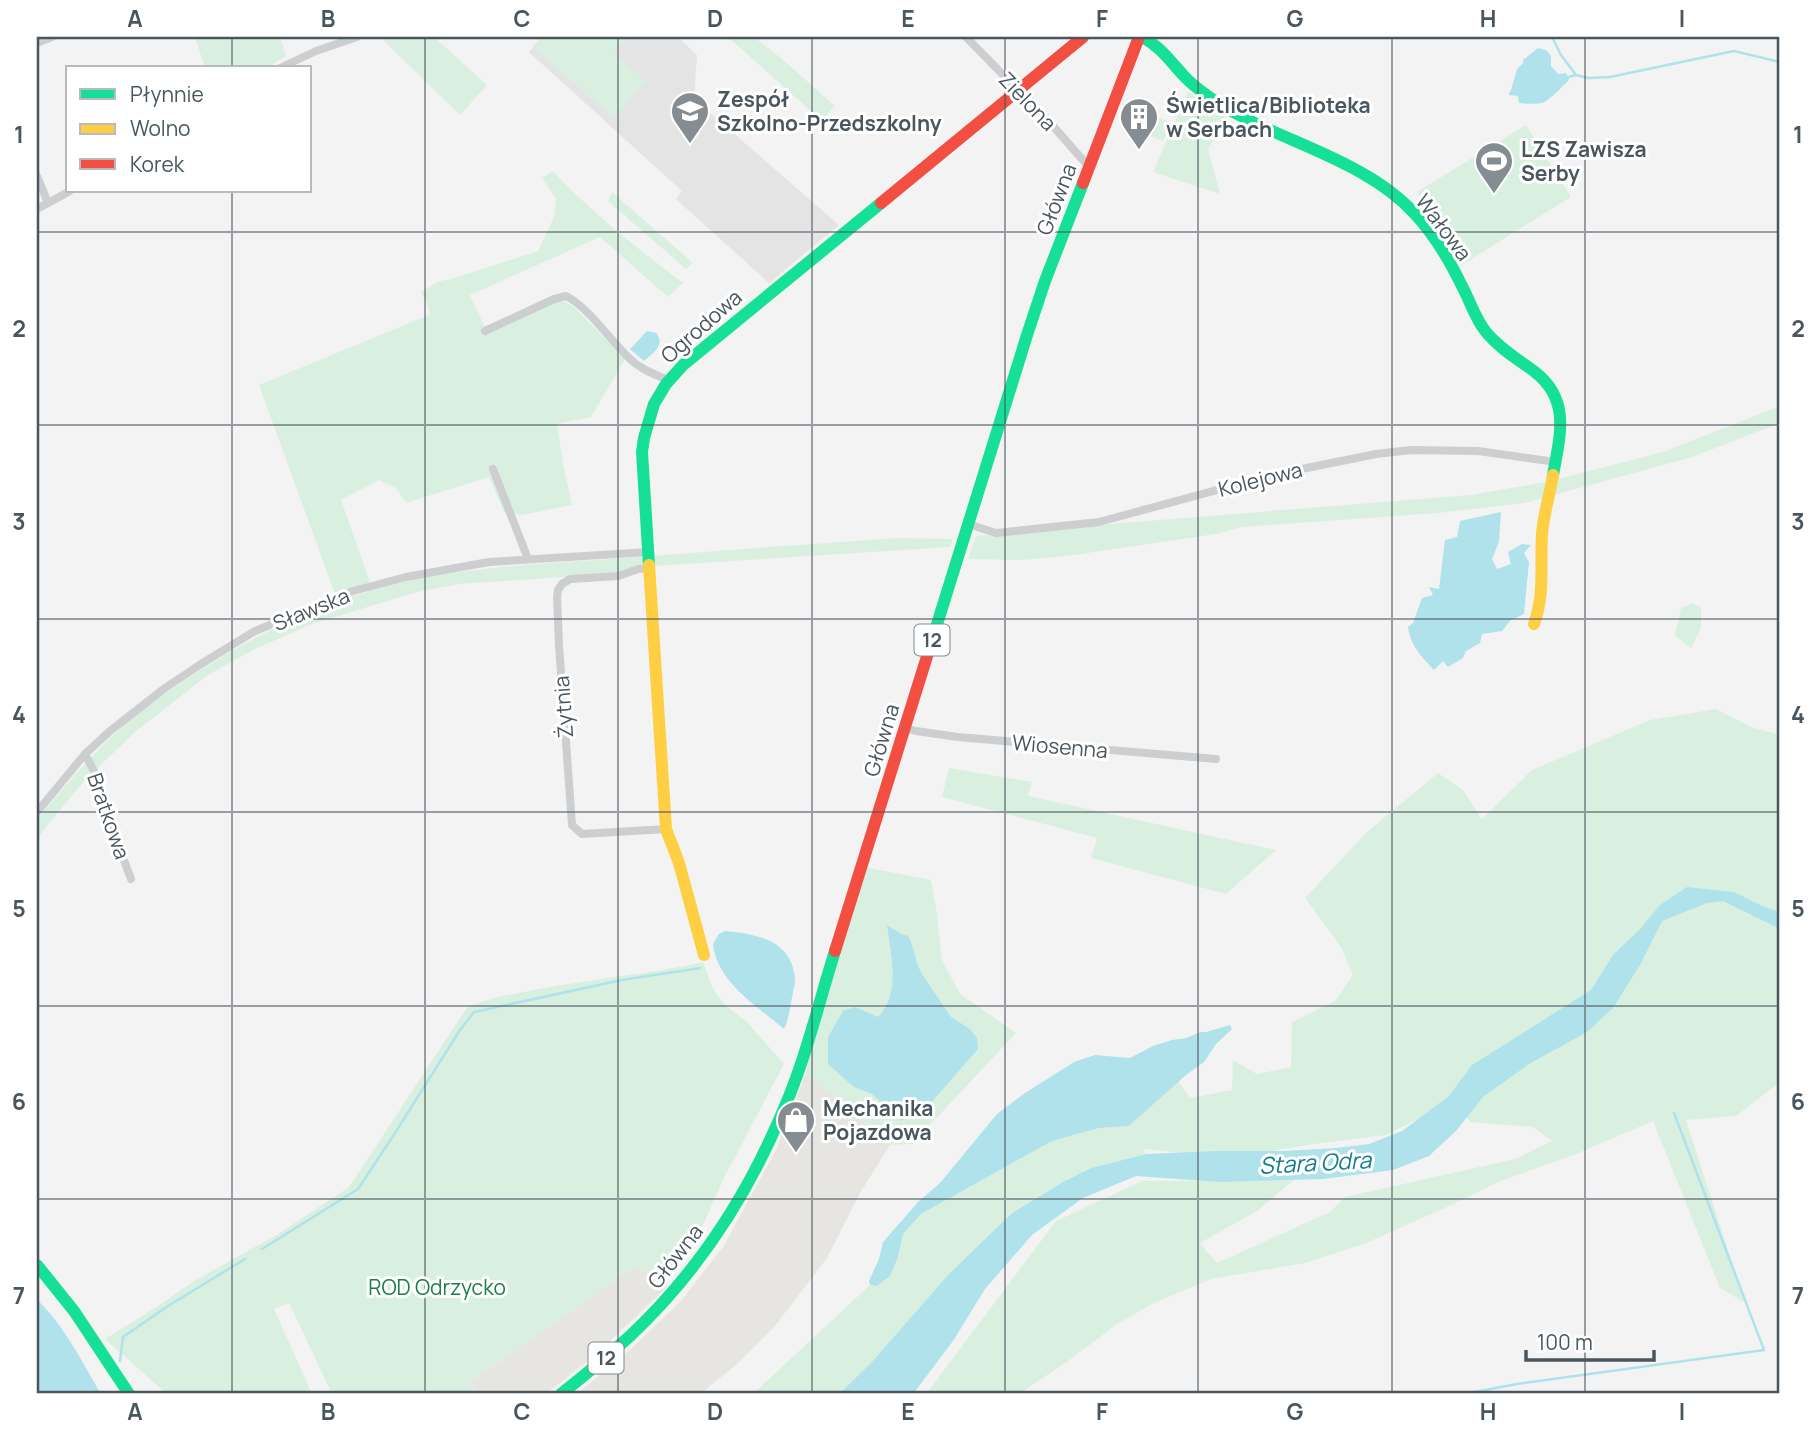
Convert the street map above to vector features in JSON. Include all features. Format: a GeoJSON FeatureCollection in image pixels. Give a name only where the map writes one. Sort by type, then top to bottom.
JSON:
{"type":"FeatureCollection","features":[{"type":"Feature","properties":{"kind":"street"},"geometry":{"type":"LineString","coordinates":[[37,43],[52,37]]}},
{"type":"Feature","properties":{"kind":"street"},"geometry":{"type":"LineString","coordinates":[[284,66],[316,51],[357,37]]}},
{"type":"Feature","properties":{"kind":"street","name":"Zielona"},"geometry":{"type":"LineString","coordinates":[[966,37],[1024,93],[1089,167]]}},
{"type":"Feature","properties":{"kind":"street","name":"Ogrodowa"},"geometry":{"type":"LineString","coordinates":[[704,955],[666,829],[642,452],[648,417],[668,380],[683,365],[1083,37]]}},
{"type":"Feature","properties":{"kind":"street","name":"Główna"},"geometry":{"type":"LineString","coordinates":[[561,1394],[649,1319],[671,1295],[715,1238],[742,1196],[783,1112],[1045,281],[1140,37]]}},
{"type":"Feature","properties":{"kind":"street","name":"Wałowa"},"geometry":{"type":"LineString","coordinates":[[1140,37],[1156,44],[1186,78],[1231,111],[1364,174],[1394,195],[1417,215],[1438,244],[1483,328],[1503,350],[1542,377],[1556,396],[1560,406],[1560,421],[1556,462],[1542,536],[1541,600],[1534,624]]}},
{"type":"Feature","properties":{"kind":"street"},"geometry":{"type":"LineString","coordinates":[[37,176],[48,203]]}},
{"type":"Feature","properties":{"kind":"street"},"geometry":{"type":"LineString","coordinates":[[37,209],[69,192]]}},
{"type":"Feature","properties":{"kind":"street"},"geometry":{"type":"LineString","coordinates":[[485,331],[566,296],[588,314],[631,359],[647,371],[668,380]]}},
{"type":"Feature","properties":{"kind":"street","name":"Kolejowa"},"geometry":{"type":"LineString","coordinates":[[968,524],[996,533],[1099,522],[1272,475],[1325,463],[1411,450],[1478,451],[1556,462]]}},
{"type":"Feature","properties":{"kind":"street"},"geometry":{"type":"LineString","coordinates":[[493,469],[528,559]]}},
{"type":"Feature","properties":{"kind":"street","name":"Sławska"},"geometry":{"type":"LineString","coordinates":[[37,812],[85,754],[110,731],[165,688],[255,631],[379,583],[406,577],[489,562],[649,552]]}},
{"type":"Feature","properties":{"kind":"street","name":"Żytnia"},"geometry":{"type":"LineString","coordinates":[[650,568],[638,569],[620,576],[569,579],[562,584],[557,597],[559,646],[572,825],[582,834],[666,829]]}},
{"type":"Feature","properties":{"kind":"street","name":"Wiosenna"},"geometry":{"type":"LineString","coordinates":[[905,728],[916,732],[971,738],[1216,759]]}},
{"type":"Feature","properties":{"kind":"street","name":"Bratkowa"},"geometry":{"type":"LineString","coordinates":[[85,754],[95,772],[99,794],[131,879]]}},
{"type":"Feature","properties":{"kind":"street"},"geometry":{"type":"LineString","coordinates":[[37,1265],[85,1328],[128,1394]]}},
{"type":"Feature","properties":{"kind":"shaded area","name":"Zespół Szkolno-Przedszkolny"},"geometry":{"type":"Polygon","coordinates":[[[542,37],[678,37],[697,55],[694,99],[839,225],[769,283],[676,199],[682,191],[529,52],[542,37]]]}},
{"type":"Feature","properties":{"kind":"shaded area"},"geometry":{"type":"Polygon","coordinates":[[[806,1073],[890,1145],[860,1193],[827,1258],[775,1326],[736,1365],[700,1394],[577,1394],[633,1347],[681,1301],[723,1247],[776,1150],[806,1073]]]}},
{"type":"Feature","properties":{"kind":"shaded area"},"geometry":{"type":"Polygon","coordinates":[[[635,1266],[663,1280],[668,1286],[592,1358],[545,1394],[478,1394],[470,1382],[635,1266]]]}},
{"type":"Feature","properties":{"kind":"green space"},"geometry":{"type":"Polygon","coordinates":[[[195,37],[280,37],[286,56],[269,66],[204,66],[195,37]]]}},
{"type":"Feature","properties":{"kind":"green space"},"geometry":{"type":"Polygon","coordinates":[[[380,37],[434,37],[487,85],[460,115],[380,37]]]}},
{"type":"Feature","properties":{"kind":"green space"},"geometry":{"type":"Polygon","coordinates":[[[542,37],[628,37],[614,53],[646,81],[614,118],[533,47],[542,37]]]}},
{"type":"Feature","properties":{"kind":"green space"},"geometry":{"type":"Polygon","coordinates":[[[754,37],[835,106],[822,121],[729,38],[754,37]]]}},
{"type":"Feature","properties":{"kind":"green space"},"geometry":{"type":"Polygon","coordinates":[[[1188,92],[1227,118],[1208,149],[1220,194],[1153,172],[1188,92]]]}},
{"type":"Feature","properties":{"kind":"green space"},"geometry":{"type":"Polygon","coordinates":[[[1141,110],[1171,123],[1163,141],[1133,129],[1141,110]]]}},
{"type":"Feature","properties":{"kind":"green space","name":"LZS Zawisza Serby"},"geometry":{"type":"Polygon","coordinates":[[[1526,125],[1571,197],[1462,265],[1417,192],[1526,125]]]}},
{"type":"Feature","properties":{"kind":"green space"},"geometry":{"type":"Polygon","coordinates":[[[553,171],[599,216],[683,283],[668,297],[600,237],[470,295],[487,332],[563,301],[574,307],[625,359],[591,417],[557,424],[572,505],[521,515],[504,512],[489,477],[406,503],[396,488],[379,480],[341,500],[370,582],[335,594],[259,385],[431,314],[421,292],[440,281],[538,251],[554,217],[556,199],[542,178],[553,171]]]}},
{"type":"Feature","properties":{"kind":"green space"},"geometry":{"type":"Polygon","coordinates":[[[612,192],[693,263],[686,269],[608,201],[612,192]]]}},
{"type":"Feature","properties":{"kind":"green space"},"geometry":{"type":"Polygon","coordinates":[[[1780,406],[1780,423],[1692,457],[1525,503],[1438,513],[1242,527],[1216,534],[1074,555],[1024,560],[968,559],[976,536],[1470,495],[1546,482],[1663,452],[1780,406]]]}},
{"type":"Feature","properties":{"kind":"green space"},"geometry":{"type":"Polygon","coordinates":[[[898,538],[953,539],[950,547],[637,567],[624,573],[459,584],[417,592],[312,624],[253,650],[208,675],[135,732],[85,780],[37,841],[37,821],[42,813],[100,748],[153,702],[225,655],[263,634],[342,600],[422,578],[476,570],[898,538]]]}},
{"type":"Feature","properties":{"kind":"green space"},"geometry":{"type":"Polygon","coordinates":[[[1693,603],[1701,608],[1701,628],[1691,648],[1675,636],[1681,608],[1693,603]]]}},
{"type":"Feature","properties":{"kind":"green space"},"geometry":{"type":"Polygon","coordinates":[[[1716,709],[1751,727],[1780,735],[1780,1082],[1736,1116],[1686,1120],[1745,1303],[1720,1288],[1653,1121],[1576,1154],[1498,1182],[1366,1243],[1305,1263],[1211,1279],[1154,1303],[1117,1324],[1019,1394],[926,1394],[1056,1221],[1142,1181],[1294,1180],[1257,1211],[1200,1243],[1217,1263],[1330,1212],[1345,1197],[1515,1159],[1552,1141],[1533,1127],[1471,1122],[1449,1103],[1386,1135],[1266,1152],[1202,1155],[1144,1149],[1146,1154],[1091,1168],[1011,1213],[839,1394],[753,1394],[870,1285],[877,1286],[898,1257],[903,1234],[921,1214],[1052,1141],[1099,1128],[1129,1126],[1178,1081],[1190,1098],[1232,1090],[1233,1060],[1257,1074],[1291,1067],[1292,1022],[1335,1001],[1353,975],[1341,947],[1305,898],[1368,831],[1438,773],[1463,790],[1482,819],[1532,770],[1650,720],[1716,709]]]}},
{"type":"Feature","properties":{"kind":"green space"},"geometry":{"type":"Polygon","coordinates":[[[949,768],[1032,782],[1028,796],[1276,850],[1226,894],[1091,858],[1097,838],[942,797],[949,768]]]}},
{"type":"Feature","properties":{"kind":"green space"},"geometry":{"type":"Polygon","coordinates":[[[859,866],[931,880],[942,960],[960,994],[1016,1033],[912,1144],[890,1145],[806,1073],[830,961],[859,866]]]}},
{"type":"Feature","properties":{"kind":"green space","name":"ROD Odrzycko"},"geometry":{"type":"Polygon","coordinates":[[[703,962],[713,989],[725,1005],[746,1021],[784,1064],[724,1178],[697,1238],[663,1280],[635,1266],[470,1382],[478,1394],[332,1394],[289,1303],[274,1309],[312,1394],[167,1394],[105,1339],[194,1281],[278,1234],[349,1187],[466,1009],[511,994],[703,962]]]}},
{"type":"Feature","properties":{"kind":"water"},"geometry":{"type":"Polygon","coordinates":[[[1538,48],[1546,50],[1551,56],[1551,66],[1558,74],[1566,73],[1569,80],[1545,102],[1519,103],[1518,96],[1509,95],[1517,69],[1523,60],[1538,48]]]}},
{"type":"Feature","properties":{"kind":"water"},"geometry":{"type":"Polygon","coordinates":[[[647,331],[656,333],[660,341],[644,361],[630,349],[647,331]]]}},
{"type":"Feature","properties":{"kind":"water"},"geometry":{"type":"Polygon","coordinates":[[[1501,512],[1499,542],[1492,559],[1497,569],[1511,564],[1508,552],[1522,544],[1531,545],[1524,553],[1529,562],[1524,614],[1511,620],[1502,631],[1482,634],[1480,643],[1466,651],[1463,658],[1448,667],[1443,661],[1434,670],[1414,646],[1408,627],[1413,623],[1422,598],[1433,595],[1429,587],[1439,589],[1445,540],[1457,537],[1460,521],[1501,512]]]}},
{"type":"Feature","properties":{"kind":"water","name":"Stara Odra"},"geometry":{"type":"Polygon","coordinates":[[[1687,887],[1734,892],[1780,912],[1780,929],[1723,901],[1707,903],[1662,921],[1640,965],[1613,1008],[1587,1032],[1529,1064],[1483,1097],[1456,1131],[1429,1156],[1393,1170],[1323,1179],[1221,1182],[1136,1176],[1083,1198],[1032,1235],[985,1289],[953,1341],[913,1394],[839,1394],[871,1363],[949,1274],[1012,1213],[1063,1182],[1091,1168],[1146,1154],[1336,1148],[1369,1144],[1402,1131],[1449,1096],[1472,1065],[1591,990],[1613,955],[1660,905],[1687,887]]]}},
{"type":"Feature","properties":{"kind":"water"},"geometry":{"type":"Polygon","coordinates":[[[887,925],[908,936],[922,974],[951,1017],[970,1029],[977,1038],[978,1049],[929,1105],[901,1121],[872,1094],[854,1087],[828,1064],[828,1037],[843,1011],[855,1007],[878,1017],[890,997],[893,973],[887,925]]]}},
{"type":"Feature","properties":{"kind":"water"},"geometry":{"type":"Polygon","coordinates":[[[725,931],[760,937],[780,948],[788,956],[795,982],[784,1029],[740,992],[722,970],[713,944],[719,934],[725,931]]]}},
{"type":"Feature","properties":{"kind":"water"},"geometry":{"type":"Polygon","coordinates":[[[1230,1025],[1232,1029],[1216,1044],[1204,1062],[1129,1126],[1099,1128],[1052,1141],[921,1214],[903,1234],[890,1276],[877,1286],[870,1285],[869,1281],[883,1242],[919,1201],[940,1183],[997,1114],[1025,1093],[1074,1062],[1095,1055],[1130,1058],[1153,1046],[1230,1025]]]}},
{"type":"Feature","properties":{"kind":"water"},"geometry":{"type":"Polygon","coordinates":[[[37,1300],[64,1332],[101,1394],[37,1394],[37,1300]]]}},
{"type":"Feature","properties":{"kind":"waterway"},"geometry":{"type":"LineString","coordinates":[[1552,37],[1576,75]]}},
{"type":"Feature","properties":{"kind":"waterway"},"geometry":{"type":"LineString","coordinates":[[1565,78],[1576,75],[1588,78],[1610,77],[1734,51],[1780,62]]}},
{"type":"Feature","properties":{"kind":"waterway"},"geometry":{"type":"LineString","coordinates":[[262,1249],[358,1189],[474,1012],[622,980],[700,968]]}},
{"type":"Feature","properties":{"kind":"waterway"},"geometry":{"type":"LineString","coordinates":[[1464,1394],[1517,1384],[1764,1350],[1674,1113]]}},
{"type":"Feature","properties":{"kind":"waterway"},"geometry":{"type":"LineString","coordinates":[[120,1361],[123,1337],[245,1259]]}},
{"type":"Feature","properties":{"kind":"traffic: fast"},"geometry":{"type":"LineString","coordinates":[[1142,37],[1160,50],[1192,84],[1218,103],[1372,179],[1395,195],[1415,214],[1442,250],[1486,332],[1503,349],[1535,372],[1554,394],[1560,419],[1560,433],[1553,475]]}},
{"type":"Feature","properties":{"kind":"traffic: fast"},"geometry":{"type":"LineString","coordinates":[[934,634],[1028,332],[1083,183]]}},
{"type":"Feature","properties":{"kind":"traffic: fast"},"geometry":{"type":"LineString","coordinates":[[649,565],[642,452],[654,404],[666,384],[683,365],[881,203]]}},
{"type":"Feature","properties":{"kind":"traffic: fast"},"geometry":{"type":"LineString","coordinates":[[561,1394],[654,1312],[698,1260],[736,1204],[768,1144],[790,1094],[835,951]]}},
{"type":"Feature","properties":{"kind":"traffic: fast"},"geometry":{"type":"LineString","coordinates":[[37,1265],[74,1311],[129,1394]]}},
{"type":"Feature","properties":{"kind":"traffic: slow"},"geometry":{"type":"LineString","coordinates":[[1534,624],[1541,591],[1543,528],[1553,475]]}},
{"type":"Feature","properties":{"kind":"traffic: slow"},"geometry":{"type":"LineString","coordinates":[[649,565],[666,829],[679,863],[704,955]]}},
{"type":"Feature","properties":{"kind":"traffic: jam"},"geometry":{"type":"LineString","coordinates":[[881,203],[1083,37]]}},
{"type":"Feature","properties":{"kind":"traffic: jam"},"geometry":{"type":"LineString","coordinates":[[1083,183],[1139,37]]}},
{"type":"Feature","properties":{"kind":"traffic: jam"},"geometry":{"type":"LineString","coordinates":[[835,951],[934,634]]}},
{"type":"Feature","properties":{"kind":"place","name":"Zespół Szkolno-Przedszkolny"},"geometry":{"type":"Point","coordinates":[690,145]}},
{"type":"Feature","properties":{"kind":"place","name":"Świetlica/Biblioteka w Serbach"},"geometry":{"type":"Point","coordinates":[1139,151]}},
{"type":"Feature","properties":{"kind":"place","name":"LZS Zawisza Serby"},"geometry":{"type":"Point","coordinates":[1494,195]}},
{"type":"Feature","properties":{"kind":"place","name":"Mechanika Pojazdowa"},"geometry":{"type":"Point","coordinates":[796,1154]}}]}
